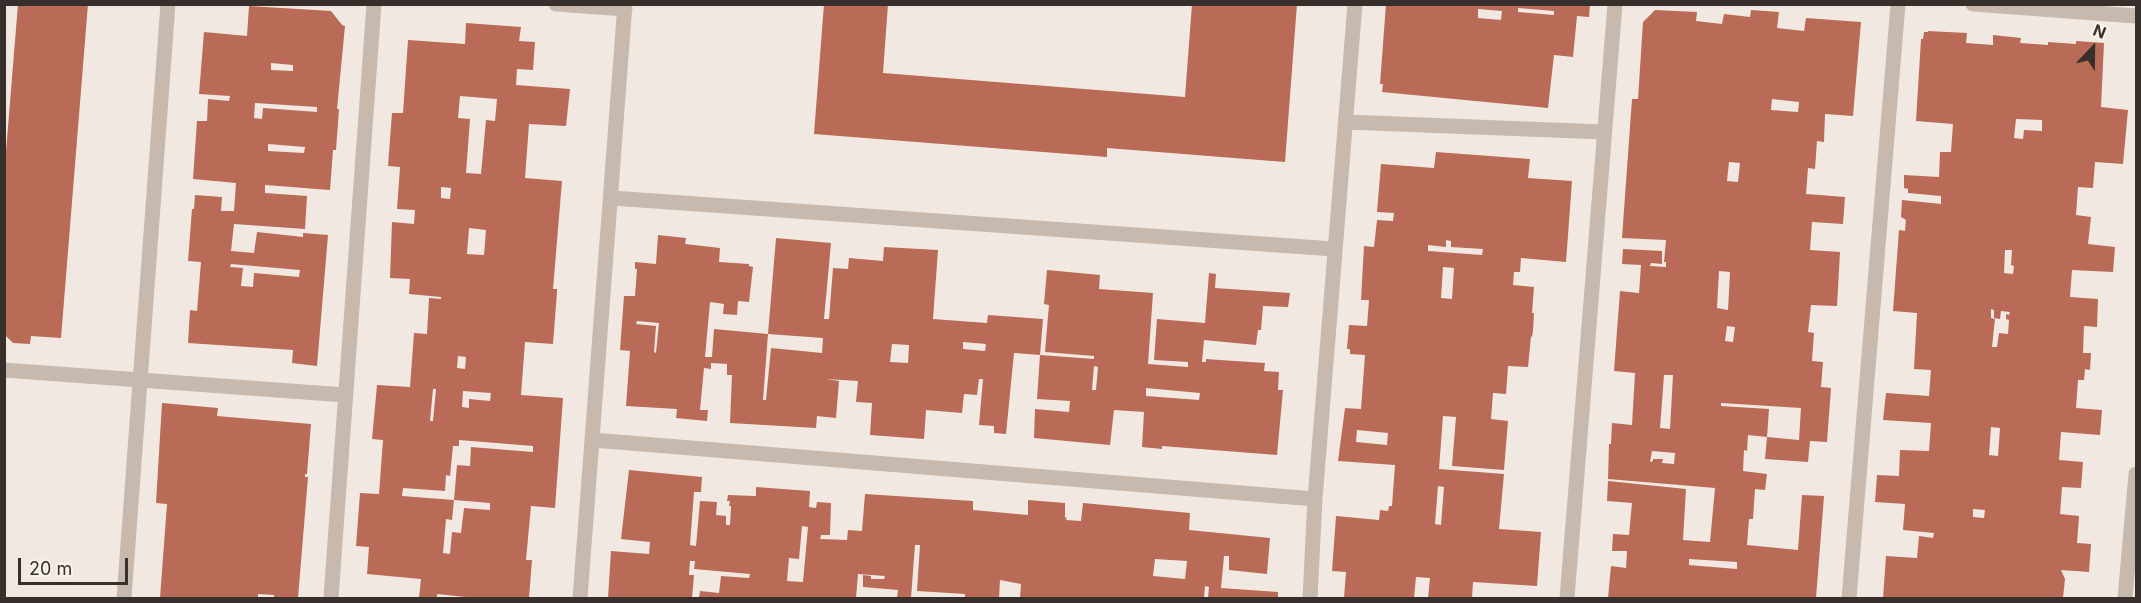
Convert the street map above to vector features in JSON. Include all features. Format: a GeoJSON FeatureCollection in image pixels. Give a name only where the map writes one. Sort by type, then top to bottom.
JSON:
{"type":"FeatureCollection","features":[{"type":"Feature","properties":{"kind":"street"},"geometry":{"type":"LineString","coordinates":[[124,598],[142,381],[168,4]]}},
{"type":"Feature","properties":{"kind":"street"},"geometry":{"type":"LineString","coordinates":[[331,598],[374,4]]}},
{"type":"Feature","properties":{"kind":"street"},"geometry":{"type":"LineString","coordinates":[[556,4],[625,7],[580,598]]}},
{"type":"Feature","properties":{"kind":"street"},"geometry":{"type":"LineString","coordinates":[[1310,598],[1315,499],[1355,4]]}},
{"type":"Feature","properties":{"kind":"street"},"geometry":{"type":"LineString","coordinates":[[1567,598],[1615,4]]}},
{"type":"Feature","properties":{"kind":"street"},"geometry":{"type":"LineString","coordinates":[[1849,598],[1898,4]]}},
{"type":"Feature","properties":{"kind":"street"},"geometry":{"type":"LineString","coordinates":[[1973,4],[2136,16]]}},
{"type":"Feature","properties":{"kind":"street"},"geometry":{"type":"LineString","coordinates":[[1346,122],[1604,132]]}},
{"type":"Feature","properties":{"kind":"street"},"geometry":{"type":"LineString","coordinates":[[612,198],[1335,249]]}},
{"type":"Feature","properties":{"kind":"street"},"geometry":{"type":"LineString","coordinates":[[4,370],[345,395]]}},
{"type":"Feature","properties":{"kind":"street"},"geometry":{"type":"LineString","coordinates":[[593,440],[1315,499]]}},
{"type":"Feature","properties":{"kind":"street"},"geometry":{"type":"LineString","coordinates":[[2125,598],[2136,474]]}},
{"type":"Feature","properties":{"kind":"building"},"geometry":{"type":"Polygon","coordinates":[[[18,4],[88,4],[61,338],[31,336],[30,344],[13,343],[4,334],[4,176],[18,4]]]}},
{"type":"Feature","properties":{"kind":"building"},"geometry":{"type":"Polygon","coordinates":[[[824,4],[888,4],[883,73],[1185,97],[1192,4],[1297,4],[1285,162],[1107,148],[1107,157],[814,134],[824,4]]]}},
{"type":"Feature","properties":{"kind":"building"},"geometry":{"type":"Polygon","coordinates":[[[1386,4],[1590,4],[1589,17],[1577,16],[1573,57],[1554,55],[1548,108],[1382,92],[1383,84],[1380,84],[1386,4]],[[1518,8],[1518,12],[1554,15],[1554,11],[1518,8]],[[1478,9],[1478,18],[1501,20],[1502,11],[1478,9]]]}},
{"type":"Feature","properties":{"kind":"building"},"geometry":{"type":"Polygon","coordinates":[[[249,6],[331,11],[345,26],[337,109],[339,109],[336,150],[333,150],[330,190],[265,185],[265,193],[307,196],[305,229],[234,224],[231,251],[254,253],[257,232],[303,237],[303,233],[328,235],[317,366],[292,363],[293,350],[188,343],[190,310],[197,311],[201,262],[188,261],[195,195],[222,197],[221,211],[234,211],[236,183],[193,179],[197,121],[207,121],[208,99],[229,101],[230,96],[199,94],[204,32],[247,36],[249,6]],[[271,63],[271,70],[293,71],[293,65],[271,63]],[[255,103],[254,118],[262,119],[263,108],[317,112],[317,107],[255,103]],[[268,144],[268,151],[304,153],[305,147],[268,144]],[[231,264],[230,267],[243,268],[241,286],[253,287],[254,273],[299,277],[300,270],[231,264]]]}},
{"type":"Feature","properties":{"kind":"building"},"geometry":{"type":"Polygon","coordinates":[[[1655,10],[1697,12],[1696,21],[1722,24],[1724,14],[1750,17],[1751,10],[1779,12],[1777,28],[1804,31],[1806,18],[1861,22],[1853,116],[1825,114],[1824,142],[1817,141],[1815,169],[1808,168],[1806,194],[1845,197],[1843,224],[1812,222],[1810,250],[1840,252],[1837,306],[1811,305],[1808,332],[1814,333],[1812,361],[1823,362],[1821,387],[1831,388],[1827,442],[1810,441],[1808,462],[1765,459],[1767,437],[1748,435],[1747,451],[1744,450],[1743,471],[1767,474],[1765,490],[1755,489],[1753,519],[1749,519],[1747,545],[1798,550],[1802,495],[1824,496],[1816,598],[1608,598],[1611,566],[1626,568],[1627,551],[1612,551],[1613,534],[1629,535],[1632,503],[1607,501],[1608,481],[1686,489],[1683,540],[1710,542],[1715,488],[1608,479],[1612,423],[1632,425],[1635,373],[1614,371],[1620,291],[1639,293],[1641,265],[1622,264],[1623,249],[1662,251],[1662,264],[1651,263],[1650,266],[1666,267],[1666,262],[1664,262],[1666,240],[1622,238],[1632,99],[1638,99],[1643,22],[1655,10]],[[1772,99],[1771,110],[1798,112],[1799,102],[1772,99]],[[1729,162],[1727,181],[1738,182],[1740,163],[1729,162]],[[1719,271],[1717,308],[1728,310],[1730,272],[1719,271]],[[1727,326],[1725,341],[1733,342],[1735,327],[1727,326]],[[1664,375],[1660,428],[1670,429],[1673,375],[1664,375]],[[1721,403],[1721,406],[1769,409],[1767,437],[1799,440],[1801,408],[1721,403]],[[1652,451],[1650,462],[1653,459],[1663,459],[1662,463],[1674,464],[1675,453],[1652,451]],[[1689,559],[1689,565],[1737,569],[1737,562],[1689,559]]]}},
{"type":"Feature","properties":{"kind":"building"},"geometry":{"type":"Polygon","coordinates":[[[466,23],[521,27],[519,41],[535,42],[533,70],[517,69],[516,85],[570,89],[566,126],[529,124],[525,178],[562,181],[553,289],[557,289],[557,292],[553,344],[525,342],[521,395],[563,398],[555,508],[531,506],[526,560],[532,560],[529,598],[475,598],[437,594],[437,598],[419,598],[421,579],[367,574],[369,547],[356,546],[360,493],[379,494],[383,440],[372,439],[377,385],[410,387],[414,333],[427,334],[429,298],[441,299],[441,297],[409,294],[410,279],[390,278],[392,222],[414,224],[415,210],[397,209],[400,167],[388,166],[392,113],[403,113],[408,40],[465,44],[466,23]],[[460,96],[458,118],[470,119],[466,173],[481,174],[486,120],[495,121],[497,99],[460,96]],[[441,187],[441,198],[450,199],[451,188],[441,187]],[[469,228],[467,254],[484,255],[486,230],[469,228]],[[458,356],[457,368],[465,369],[466,357],[458,356]],[[433,389],[430,421],[433,421],[436,389],[433,389]],[[463,391],[462,407],[469,408],[469,399],[490,401],[491,393],[463,391]],[[459,440],[459,446],[453,446],[450,476],[446,475],[445,491],[403,488],[402,496],[454,500],[457,465],[470,466],[471,447],[533,452],[533,446],[459,440]],[[454,500],[452,520],[446,519],[443,553],[450,554],[452,532],[461,533],[464,508],[490,510],[490,503],[454,500]]]}},
{"type":"Feature","properties":{"kind":"building"},"geometry":{"type":"Polygon","coordinates":[[[1924,32],[1967,33],[1966,43],[1993,45],[1993,35],[2021,38],[2020,43],[2076,44],[2076,41],[2104,43],[2101,107],[2128,110],[2123,164],[2095,162],[2093,188],[2078,187],[2076,215],[2091,217],[2088,244],[2115,247],[2113,272],[2072,270],[2070,297],[2098,299],[2097,327],[2084,326],[2083,353],[2091,353],[2090,370],[2085,369],[2084,380],[2078,380],[2076,408],[2102,410],[2100,435],[2061,432],[2059,460],[2083,462],[2081,488],[2062,487],[2060,514],[2079,516],[2077,543],[2091,544],[2089,572],[2061,570],[2065,579],[2063,598],[1883,598],[1886,556],[1917,558],[1919,536],[1933,538],[1934,533],[1903,530],[1905,504],[1875,502],[1877,475],[1899,476],[1900,450],[1929,451],[1931,423],[1883,420],[1886,393],[1929,396],[1931,370],[1914,369],[1917,313],[1893,311],[1899,230],[1905,231],[1906,220],[1901,217],[1902,200],[1941,204],[1941,196],[1908,193],[1908,189],[1904,188],[1904,175],[1939,177],[1940,152],[1951,152],[1953,124],[1916,121],[1921,39],[1923,39],[1924,32]],[[2016,119],[2014,138],[2023,139],[2024,130],[2042,131],[2042,120],[2016,119]],[[2005,250],[2004,273],[2013,274],[2012,250],[2005,250]],[[1991,309],[1991,318],[1995,319],[1992,347],[1997,347],[1999,333],[2008,334],[2009,320],[2006,319],[2006,314],[2009,315],[2010,312],[2001,311],[2000,319],[1994,318],[1994,310],[1991,309]],[[1991,427],[1989,455],[1998,456],[2000,428],[1991,427]],[[1973,509],[1973,517],[1984,518],[1985,510],[1973,509]]]}},
{"type":"Feature","properties":{"kind":"building"},"geometry":{"type":"Polygon","coordinates":[[[1436,152],[1530,159],[1528,178],[1572,181],[1566,262],[1521,258],[1520,272],[1514,272],[1513,285],[1534,287],[1532,313],[1534,313],[1528,367],[1508,366],[1506,394],[1493,393],[1491,419],[1508,421],[1504,470],[1452,466],[1456,417],[1443,416],[1439,469],[1504,474],[1499,529],[1541,532],[1537,586],[1473,582],[1472,598],[1428,598],[1430,578],[1416,577],[1414,598],[1344,598],[1346,572],[1332,571],[1336,516],[1379,520],[1380,510],[1388,511],[1389,506],[1392,506],[1395,465],[1338,461],[1345,408],[1361,409],[1365,355],[1350,354],[1350,349],[1347,349],[1349,325],[1367,326],[1369,300],[1361,300],[1364,246],[1374,247],[1377,220],[1393,221],[1394,213],[1377,212],[1381,164],[1434,168],[1436,152]],[[1446,240],[1446,247],[1428,245],[1428,251],[1482,255],[1483,249],[1451,247],[1451,241],[1446,240]],[[1443,267],[1441,298],[1452,299],[1454,268],[1443,267]],[[1357,430],[1356,442],[1387,445],[1388,433],[1357,430]],[[1438,486],[1435,524],[1441,525],[1444,487],[1438,486]]]}},
{"type":"Feature","properties":{"kind":"building"},"geometry":{"type":"Polygon","coordinates":[[[658,235],[686,238],[685,244],[720,248],[719,262],[749,264],[753,267],[749,302],[738,301],[737,315],[723,314],[724,304],[710,302],[705,357],[712,357],[714,329],[768,334],[776,238],[831,243],[824,319],[829,319],[833,268],[848,269],[849,258],[883,261],[884,247],[938,250],[933,319],[987,323],[988,315],[1043,319],[1040,355],[1014,353],[1006,434],[994,433],[994,426],[979,425],[983,379],[979,379],[977,395],[964,394],[962,413],[926,410],[924,439],[870,435],[872,403],[856,402],[858,381],[826,379],[839,381],[836,418],[817,416],[816,428],[730,423],[732,375],[727,375],[727,364],[711,363],[711,369],[704,368],[700,410],[708,410],[707,421],[676,418],[677,409],[626,406],[630,351],[620,350],[624,296],[635,296],[637,269],[635,269],[635,262],[656,264],[658,235]],[[637,321],[636,324],[656,326],[654,352],[656,353],[659,323],[637,321]],[[768,334],[763,400],[766,400],[771,348],[822,353],[823,338],[768,334]],[[963,342],[963,349],[985,351],[986,344],[963,342]],[[892,344],[890,362],[908,363],[909,345],[892,344]]]}},
{"type":"Feature","properties":{"kind":"building"},"geometry":{"type":"Polygon","coordinates":[[[1047,270],[1100,275],[1099,289],[1153,293],[1148,364],[1188,367],[1188,362],[1154,360],[1157,319],[1205,323],[1209,273],[1216,274],[1215,288],[1290,293],[1288,307],[1263,306],[1261,330],[1258,330],[1256,345],[1204,340],[1202,362],[1206,362],[1206,359],[1265,363],[1264,371],[1279,372],[1278,390],[1283,390],[1277,455],[1162,446],[1162,449],[1142,447],[1144,412],[1114,410],[1110,445],[1034,438],[1035,409],[1069,412],[1070,401],[1037,399],[1040,355],[1094,359],[1094,356],[1045,352],[1049,305],[1044,304],[1047,270]],[[1094,366],[1092,390],[1096,390],[1098,367],[1094,366]],[[1146,388],[1146,396],[1199,400],[1200,393],[1146,388]]]}},
{"type":"Feature","properties":{"kind":"building"},"geometry":{"type":"Polygon","coordinates":[[[162,403],[218,408],[217,416],[311,424],[307,474],[305,474],[305,477],[308,477],[298,598],[274,598],[274,595],[258,594],[258,598],[160,598],[167,504],[156,503],[162,403]]]}},
{"type":"Feature","properties":{"kind":"building"},"geometry":{"type":"Polygon","coordinates":[[[629,470],[702,477],[701,492],[694,492],[690,545],[696,546],[700,501],[717,502],[716,515],[726,516],[726,525],[730,525],[731,506],[729,506],[730,501],[727,501],[728,495],[756,496],[756,487],[810,491],[809,507],[816,508],[817,502],[831,503],[830,535],[821,535],[820,539],[847,540],[848,530],[862,531],[865,494],[973,501],[973,510],[1028,515],[1028,500],[1065,503],[1066,520],[1081,521],[1083,503],[1190,513],[1189,530],[1270,538],[1267,574],[1229,570],[1229,556],[1224,556],[1221,588],[1278,592],[1278,598],[1208,598],[1209,587],[1205,586],[1204,598],[1020,598],[1021,584],[1000,580],[999,598],[965,598],[965,594],[917,591],[920,545],[915,545],[911,598],[897,598],[898,590],[863,587],[863,575],[871,576],[871,579],[884,579],[885,576],[858,574],[856,598],[699,598],[700,591],[719,593],[721,576],[749,578],[750,574],[694,569],[695,561],[690,561],[689,575],[694,575],[692,598],[608,598],[611,551],[649,554],[650,542],[621,539],[629,470]],[[802,526],[799,559],[789,558],[787,581],[803,582],[808,527],[802,526]],[[1155,559],[1153,576],[1185,579],[1187,561],[1155,559]]]}}]}
